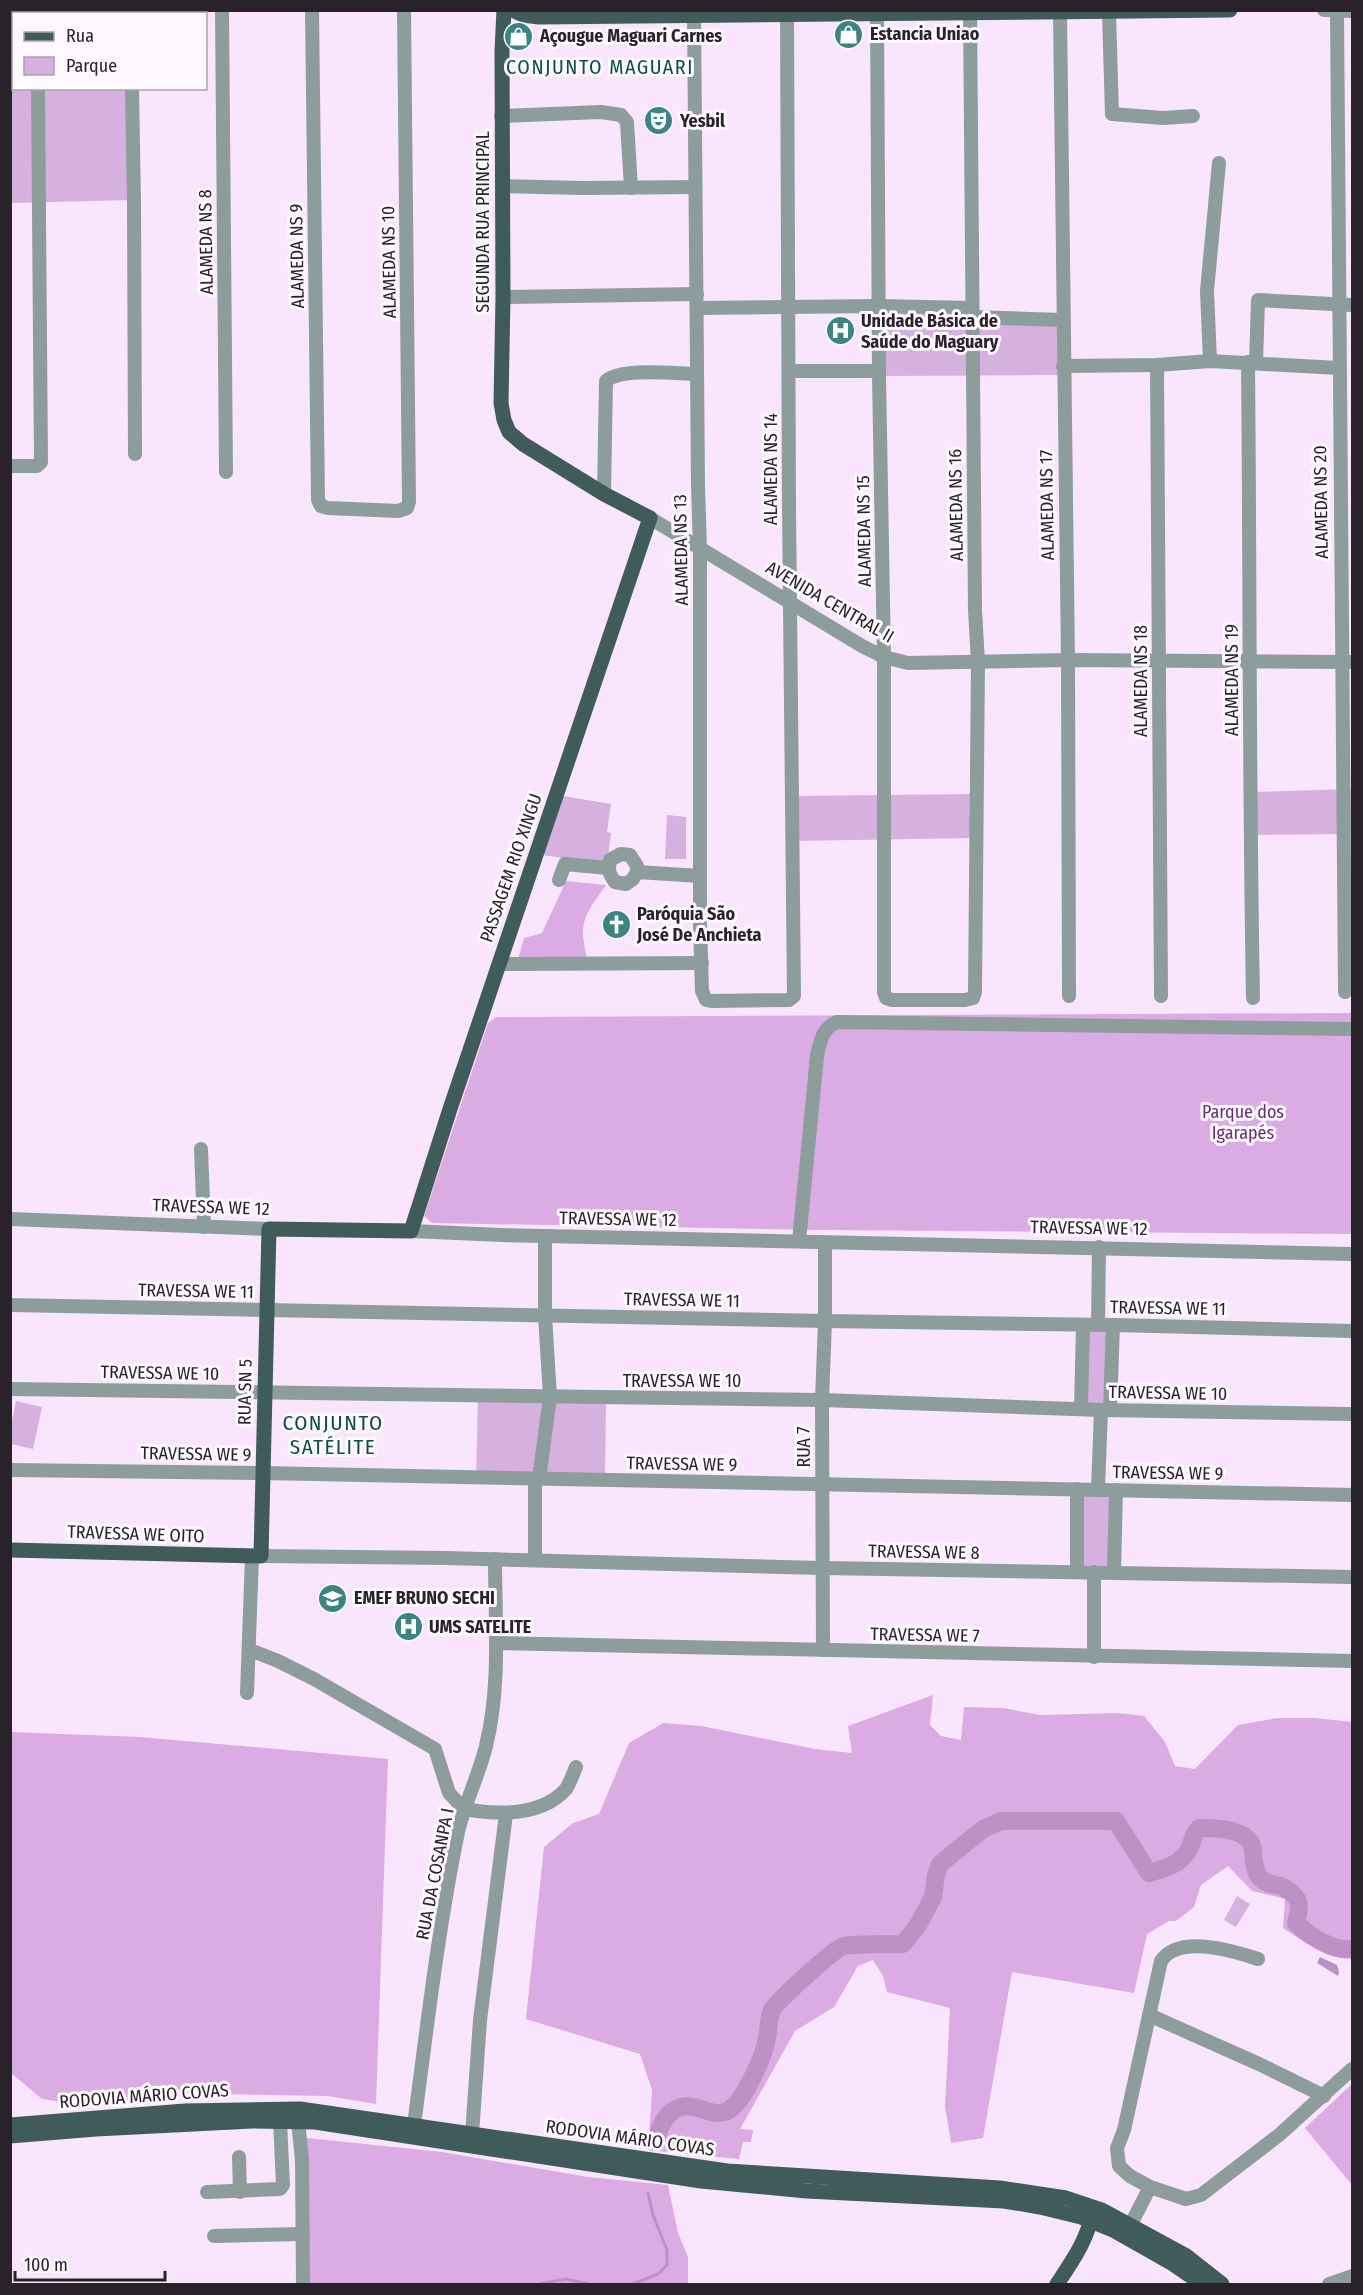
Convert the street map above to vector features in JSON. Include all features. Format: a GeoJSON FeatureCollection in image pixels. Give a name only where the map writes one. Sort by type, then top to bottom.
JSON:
{"type":"FeatureCollection","features":[{"type":"Feature","properties":{"kind":"main road","name":"SEGUNDA RUA PRINCIPAL"},"geometry":{"type":"LineString","coordinates":[[504,10],[501,116],[502,411],[509,432]]}},
{"type":"Feature","properties":{"kind":"main road"},"geometry":{"type":"LineString","coordinates":[[512,10],[531,17],[601,14],[1060,14],[1230,10]]}},
{"type":"Feature","properties":{"kind":"main road","name":"AVENIDA CENTRAL II"},"geometry":{"type":"LineString","coordinates":[[509,432],[523,444],[604,494],[650,518]]}},
{"type":"Feature","properties":{"kind":"main road","name":"PASSAGEM RIO XINGU"},"geometry":{"type":"LineString","coordinates":[[411,1231],[650,518]]}},
{"type":"Feature","properties":{"kind":"main road","name":"TRAVESSA WE 12"},"geometry":{"type":"LineString","coordinates":[[268,1229],[411,1231]]}},
{"type":"Feature","properties":{"kind":"main road","name":"RUA SN 5"},"geometry":{"type":"LineString","coordinates":[[257,1556],[263,1473],[268,1229]]}},
{"type":"Feature","properties":{"kind":"main road","name":"TRAVESSA WE OITO"},"geometry":{"type":"LineString","coordinates":[[10,1550],[257,1556]]}},
{"type":"Feature","properties":{"kind":"main road","name":"RODOVIA MÁRIO COVAS"},"geometry":{"type":"LineString","coordinates":[[10,2125],[185,2111],[300,2109],[727,2171],[1000,2188],[1066,2198],[1202,2284]]}},
{"type":"Feature","properties":{"kind":"main road","name":"RODOVIA MÁRIO COVAS"},"geometry":{"type":"LineString","coordinates":[[10,2136],[96,2129],[298,2121],[701,2181],[807,2191],[1004,2201],[1055,2210],[1092,2213],[1131,2224],[1185,2255],[1222,2284]]}},
{"type":"Feature","properties":{"kind":"main road"},"geometry":{"type":"LineString","coordinates":[[1057,2284],[1082,2246],[1092,2213]]}},
{"type":"Feature","properties":{"kind":"street","name":"ALAMEDA NS 8"},"geometry":{"type":"LineString","coordinates":[[222,10],[226,472]]}},
{"type":"Feature","properties":{"kind":"street","name":"ALAMEDA NS 9"},"geometry":{"type":"LineString","coordinates":[[312,10],[318,500],[325,508],[403,510]]}},
{"type":"Feature","properties":{"kind":"street","name":"ALAMEDA NS 10"},"geometry":{"type":"LineString","coordinates":[[403,510],[407,508],[409,502],[404,10]]}},
{"type":"Feature","properties":{"kind":"street"},"geometry":{"type":"LineString","coordinates":[[1324,10],[1353,11]]}},
{"type":"Feature","properties":{"kind":"street","name":"ALAMEDA NS 20"},"geometry":{"type":"LineString","coordinates":[[1337,11],[1346,305],[1338,368],[1347,662],[1345,992]]}},
{"type":"Feature","properties":{"kind":"street","name":"ALAMEDA NS 14"},"geometry":{"type":"LineString","coordinates":[[787,13],[793,999]]}},
{"type":"Feature","properties":{"kind":"street","name":"ALAMEDA NS 15"},"geometry":{"type":"LineString","coordinates":[[878,13],[885,997],[892,1000],[965,1000],[973,998]]}},
{"type":"Feature","properties":{"kind":"street","name":"ALAMEDA NS 16"},"geometry":{"type":"LineString","coordinates":[[970,13],[975,610],[978,662],[975,992],[973,998]]}},
{"type":"Feature","properties":{"kind":"street"},"geometry":{"type":"LineString","coordinates":[[1109,13],[1112,114],[1163,118],[1193,116]]}},
{"type":"Feature","properties":{"kind":"street","name":"ALAMEDA NS 13"},"geometry":{"type":"LineString","coordinates":[[694,14],[702,992],[708,1001],[793,999]]}},
{"type":"Feature","properties":{"kind":"street","name":"ALAMEDA NS 17"},"geometry":{"type":"LineString","coordinates":[[1060,14],[1068,660],[1069,996]]}},
{"type":"Feature","properties":{"kind":"street"},"geometry":{"type":"LineString","coordinates":[[10,466],[37,466],[40,462],[38,90]]}},
{"type":"Feature","properties":{"kind":"street"},"geometry":{"type":"LineString","coordinates":[[132,90],[135,454]]}},
{"type":"Feature","properties":{"kind":"street"},"geometry":{"type":"LineString","coordinates":[[501,116],[601,112],[621,115],[627,122],[631,188]]}},
{"type":"Feature","properties":{"kind":"street"},"geometry":{"type":"LineString","coordinates":[[1210,361],[1207,291],[1218,163]]}},
{"type":"Feature","properties":{"kind":"street"},"geometry":{"type":"LineString","coordinates":[[502,186],[695,187]]}},
{"type":"Feature","properties":{"kind":"street"},"geometry":{"type":"LineString","coordinates":[[503,297],[697,294]]}},
{"type":"Feature","properties":{"kind":"street","name":"ALAMEDA NS 19"},"geometry":{"type":"LineString","coordinates":[[1253,998],[1249,791],[1252,363],[1258,300],[1346,305]]}},
{"type":"Feature","properties":{"kind":"street"},"geometry":{"type":"LineString","coordinates":[[697,308],[879,306],[1063,320]]}},
{"type":"Feature","properties":{"kind":"street"},"geometry":{"type":"LineString","coordinates":[[1063,366],[1157,365],[1210,361],[1338,368]]}},
{"type":"Feature","properties":{"kind":"street","name":"ALAMEDA NS 18"},"geometry":{"type":"LineString","coordinates":[[1157,365],[1161,996]]}},
{"type":"Feature","properties":{"kind":"street"},"geometry":{"type":"LineString","coordinates":[[789,371],[879,371]]}},
{"type":"Feature","properties":{"kind":"street"},"geometry":{"type":"LineString","coordinates":[[604,494],[606,381],[614,375],[630,373],[697,374]]}},
{"type":"Feature","properties":{"kind":"street","name":"AVENIDA CENTRAL II"},"geometry":{"type":"LineString","coordinates":[[650,518],[884,657],[908,663],[1068,660],[1347,662]]}},
{"type":"Feature","properties":{"kind":"street"},"geometry":{"type":"LineString","coordinates":[[621,854],[630,855],[635,861],[637,872],[633,879],[619,888],[609,874],[610,860],[621,854]]}},
{"type":"Feature","properties":{"kind":"street"},"geometry":{"type":"LineString","coordinates":[[559,880],[565,864],[608,868]]}},
{"type":"Feature","properties":{"kind":"street"},"geometry":{"type":"LineString","coordinates":[[637,872],[700,876]]}},
{"type":"Feature","properties":{"kind":"street"},"geometry":{"type":"LineString","coordinates":[[499,964],[702,963]]}},
{"type":"Feature","properties":{"kind":"street"},"geometry":{"type":"LineString","coordinates":[[799,1241],[817,1056],[824,1033],[831,1024],[837,1022],[1353,1029]]}},
{"type":"Feature","properties":{"kind":"street"},"geometry":{"type":"LineString","coordinates":[[201,1149],[204,1227]]}},
{"type":"Feature","properties":{"kind":"street","name":"TRAVESSA WE 12"},"geometry":{"type":"LineString","coordinates":[[10,1219],[268,1229]]}},
{"type":"Feature","properties":{"kind":"street","name":"TRAVESSA WE 12"},"geometry":{"type":"LineString","coordinates":[[411,1231],[825,1243],[1353,1254]]}},
{"type":"Feature","properties":{"kind":"street"},"geometry":{"type":"LineString","coordinates":[[534,1560],[537,1479],[550,1397],[545,1315],[545,1236]]}},
{"type":"Feature","properties":{"kind":"street","name":"RUA 7"},"geometry":{"type":"LineString","coordinates":[[823,1650],[822,1400],[825,1243]]}},
{"type":"Feature","properties":{"kind":"street"},"geometry":{"type":"LineString","coordinates":[[1098,1325],[1099,1247]]}},
{"type":"Feature","properties":{"kind":"street","name":"TRAVESSA WE 11"},"geometry":{"type":"LineString","coordinates":[[10,1305],[825,1322],[1113,1324],[1353,1331]]}},
{"type":"Feature","properties":{"kind":"street"},"geometry":{"type":"LineString","coordinates":[[1081,1409],[1083,1324]]}},
{"type":"Feature","properties":{"kind":"street"},"geometry":{"type":"LineString","coordinates":[[1098,1489],[1113,1324]]}},
{"type":"Feature","properties":{"kind":"street","name":"TRAVESSA WE 10"},"geometry":{"type":"LineString","coordinates":[[10,1389],[822,1400],[1105,1410],[1353,1414]]}},
{"type":"Feature","properties":{"kind":"street","name":"TRAVESSA WE 9"},"geometry":{"type":"LineString","coordinates":[[10,1470],[822,1483],[1353,1495]]}},
{"type":"Feature","properties":{"kind":"street"},"geometry":{"type":"LineString","coordinates":[[1077,1489],[1077,1572]]}},
{"type":"Feature","properties":{"kind":"street"},"geometry":{"type":"LineString","coordinates":[[1114,1572],[1116,1490]]}},
{"type":"Feature","properties":{"kind":"street"},"geometry":{"type":"LineString","coordinates":[[247,1693],[257,1556],[495,1559]]}},
{"type":"Feature","properties":{"kind":"street","name":"TRAVESSA WE 8"},"geometry":{"type":"LineString","coordinates":[[495,1559],[822,1568],[1353,1577]]}},
{"type":"Feature","properties":{"kind":"street","name":"RUA DA COSANPA I"},"geometry":{"type":"LineString","coordinates":[[414,2126],[441,1935],[464,1809],[481,1766],[490,1727],[496,1643],[495,1559]]}},
{"type":"Feature","properties":{"kind":"street"},"geometry":{"type":"LineString","coordinates":[[1094,1572],[1094,1657]]}},
{"type":"Feature","properties":{"kind":"street","name":"TRAVESSA WE 7"},"geometry":{"type":"LineString","coordinates":[[496,1643],[1353,1661]]}},
{"type":"Feature","properties":{"kind":"street"},"geometry":{"type":"LineString","coordinates":[[250,1650],[278,1661],[314,1680],[435,1749],[449,1793],[464,1809],[506,1814],[550,1804],[567,1787],[576,1767]]}},
{"type":"Feature","properties":{"kind":"street"},"geometry":{"type":"LineString","coordinates":[[472,2135],[480,2020],[506,1814]]}},
{"type":"Feature","properties":{"kind":"street"},"geometry":{"type":"LineString","coordinates":[[1258,1959],[1228,1949],[1204,1946],[1171,1952],[1161,1960],[1155,1978],[1124,2130],[1117,2148],[1116,2157],[1119,2166],[1150,2187],[1186,2199],[1201,2195],[1279,2135],[1353,2069]]}},
{"type":"Feature","properties":{"kind":"street"},"geometry":{"type":"LineString","coordinates":[[1149,2015],[1324,2096]]}},
{"type":"Feature","properties":{"kind":"street"},"geometry":{"type":"LineString","coordinates":[[207,2192],[280,2189],[283,2185],[280,2121]]}},
{"type":"Feature","properties":{"kind":"street"},"geometry":{"type":"LineString","coordinates":[[298,2121],[302,2160],[303,2284]]}},
{"type":"Feature","properties":{"kind":"street"},"geometry":{"type":"LineString","coordinates":[[239,2157],[240,2192]]}},
{"type":"Feature","properties":{"kind":"street"},"geometry":{"type":"LineString","coordinates":[[1131,2224],[1150,2187]]}},
{"type":"Feature","properties":{"kind":"street"},"geometry":{"type":"LineString","coordinates":[[214,2236],[303,2234]]}},
{"type":"Feature","properties":{"kind":"street"},"geometry":{"type":"LineString","coordinates":[[1329,2284],[1353,2276]]}},
{"type":"Feature","properties":{"kind":"green space"},"geometry":{"type":"Polygon","coordinates":[[[10,69],[12,69],[12,90],[131,90],[132,200],[11,203],[10,69]]]}},
{"type":"Feature","properties":{"kind":"green space"},"geometry":{"type":"Polygon","coordinates":[[[878,308],[971,308],[971,321],[1062,321],[1063,375],[881,376],[878,308]]]}},
{"type":"Feature","properties":{"kind":"green space"},"geometry":{"type":"Polygon","coordinates":[[[1352,789],[1352,834],[1251,835],[1251,792],[1352,789]]]}},
{"type":"Feature","properties":{"kind":"green space"},"geometry":{"type":"Polygon","coordinates":[[[975,794],[974,838],[792,841],[792,796],[975,794]]]}},
{"type":"Feature","properties":{"kind":"green space"},"geometry":{"type":"Polygon","coordinates":[[[563,796],[611,804],[607,832],[611,833],[608,855],[603,864],[543,855],[563,796]]]}},
{"type":"Feature","properties":{"kind":"green space"},"geometry":{"type":"Polygon","coordinates":[[[667,815],[686,817],[686,859],[665,859],[667,815]]]}},
{"type":"Feature","properties":{"kind":"green space"},"geometry":{"type":"Polygon","coordinates":[[[566,881],[606,885],[592,905],[583,929],[588,962],[518,959],[524,938],[542,933],[566,881]]]}},
{"type":"Feature","properties":{"kind":"green space","name":"Parque dos Igarapés"},"geometry":{"type":"Polygon","coordinates":[[[1352,1013],[1352,1234],[824,1230],[432,1223],[424,1216],[488,1023],[496,1017],[1352,1013]]]}},
{"type":"Feature","properties":{"kind":"green space"},"geometry":{"type":"Polygon","coordinates":[[[1087,1330],[1108,1331],[1106,1406],[1084,1406],[1087,1330]]]}},
{"type":"Feature","properties":{"kind":"green space"},"geometry":{"type":"Polygon","coordinates":[[[478,1398],[606,1400],[605,1482],[476,1479],[478,1398]]]}},
{"type":"Feature","properties":{"kind":"green space"},"geometry":{"type":"Polygon","coordinates":[[[16,1401],[42,1407],[33,1449],[11,1444],[11,1426],[16,1401]]]}},
{"type":"Feature","properties":{"kind":"green space"},"geometry":{"type":"Polygon","coordinates":[[[1084,1494],[1111,1495],[1109,1566],[1082,1565],[1084,1494]]]}},
{"type":"Feature","properties":{"kind":"green space"},"geometry":{"type":"Polygon","coordinates":[[[933,1695],[930,1725],[941,1736],[961,1740],[964,1707],[1003,1708],[1040,1715],[1118,1713],[1144,1716],[1165,1742],[1175,1766],[1195,1769],[1238,1725],[1277,1718],[1315,1718],[1352,1722],[1352,1959],[1307,1944],[1283,1928],[1285,1899],[1252,1891],[1228,1866],[1201,1885],[1194,1907],[1176,1921],[1169,1921],[1147,1934],[1134,1993],[1012,1972],[983,2138],[951,2143],[945,2106],[950,2008],[887,1992],[883,1976],[873,1960],[858,1966],[834,2007],[795,2031],[740,2129],[753,2130],[751,2142],[743,2142],[739,2159],[648,2150],[652,2090],[640,2054],[526,2019],[544,1847],[573,1823],[599,1814],[629,1743],[663,1723],[701,1726],[815,1749],[852,1753],[848,1726],[933,1695]]]}},
{"type":"Feature","properties":{"kind":"green space"},"geometry":{"type":"Polygon","coordinates":[[[10,1732],[140,1737],[388,1759],[376,2104],[327,2096],[218,2094],[77,2104],[42,2099],[11,2073],[10,1732]]]}},
{"type":"Feature","properties":{"kind":"green space"},"geometry":{"type":"Polygon","coordinates":[[[1237,1896],[1250,1904],[1236,1927],[1224,1920],[1237,1896]]]}},
{"type":"Feature","properties":{"kind":"green space"},"geometry":{"type":"Polygon","coordinates":[[[1352,2084],[1352,2185],[1305,2128],[1352,2084]]]}},
{"type":"Feature","properties":{"kind":"green space"},"geometry":{"type":"Polygon","coordinates":[[[307,2138],[442,2152],[588,2177],[668,2185],[678,2233],[688,2257],[688,2283],[309,2284],[307,2138]]]}},
{"type":"Feature","properties":{"kind":"shaded area"},"geometry":{"type":"Polygon","coordinates":[[[1320,1957],[1337,1965],[1338,1976],[1317,1963],[1320,1957]]]}},
{"type":"Feature","properties":{"kind":"waterway"},"geometry":{"type":"LineString","coordinates":[[656,2142],[664,2120],[678,2108],[686,2106],[718,2113],[733,2107],[744,2093],[759,2064],[768,2035],[771,2013],[776,2005],[818,1965],[843,1946],[903,1944],[918,1925],[933,1897],[940,1864],[983,1829],[1001,1821],[1116,1821],[1149,1873],[1172,1865],[1181,1859],[1189,1849],[1199,1828],[1232,1831],[1247,1838],[1251,1843],[1255,1869],[1260,1878],[1283,1887],[1296,1898],[1299,1905],[1296,1923],[1330,1946],[1352,1949]]}},
{"type":"Feature","properties":{"kind":"waterway"},"geometry":{"type":"LineString","coordinates":[[633,2284],[658,2274],[667,2265],[667,2250],[653,2215],[648,2193]]}},
{"type":"Feature","properties":{"kind":"waterway"},"geometry":{"type":"LineString","coordinates":[[539,2284],[566,2279],[589,2284]]}},
{"type":"Feature","properties":{"kind":"place","name":"Estancia Uniao"},"geometry":{"type":"Point","coordinates":[849,34]}},
{"type":"Feature","properties":{"kind":"place","name":"Açougue Maguari Carnes"},"geometry":{"type":"Point","coordinates":[519,36]}},
{"type":"Feature","properties":{"kind":"place","name":"Yesbil"},"geometry":{"type":"Point","coordinates":[659,121]}},
{"type":"Feature","properties":{"kind":"place","name":"Unidade Básica de Saúde do Maguary"},"geometry":{"type":"Point","coordinates":[840,331]}},
{"type":"Feature","properties":{"kind":"place","name":"Paróquia São José De Anchieta"},"geometry":{"type":"Point","coordinates":[616,924]}},
{"type":"Feature","properties":{"kind":"place","name":"EMEF BRUNO SECHI"},"geometry":{"type":"Point","coordinates":[333,1598]}},
{"type":"Feature","properties":{"kind":"place","name":"UMS SATELITE"},"geometry":{"type":"Point","coordinates":[408,1627]}},
{"type":"Feature","properties":{"kind":"district","name":"CONJUNTO MAGUARI"},"geometry":{"type":"Point","coordinates":[600,67]}},
{"type":"Feature","properties":{"kind":"district","name":"CONJUNTO SATÉLITE"},"geometry":{"type":"Point","coordinates":[333,1435]}}]}
